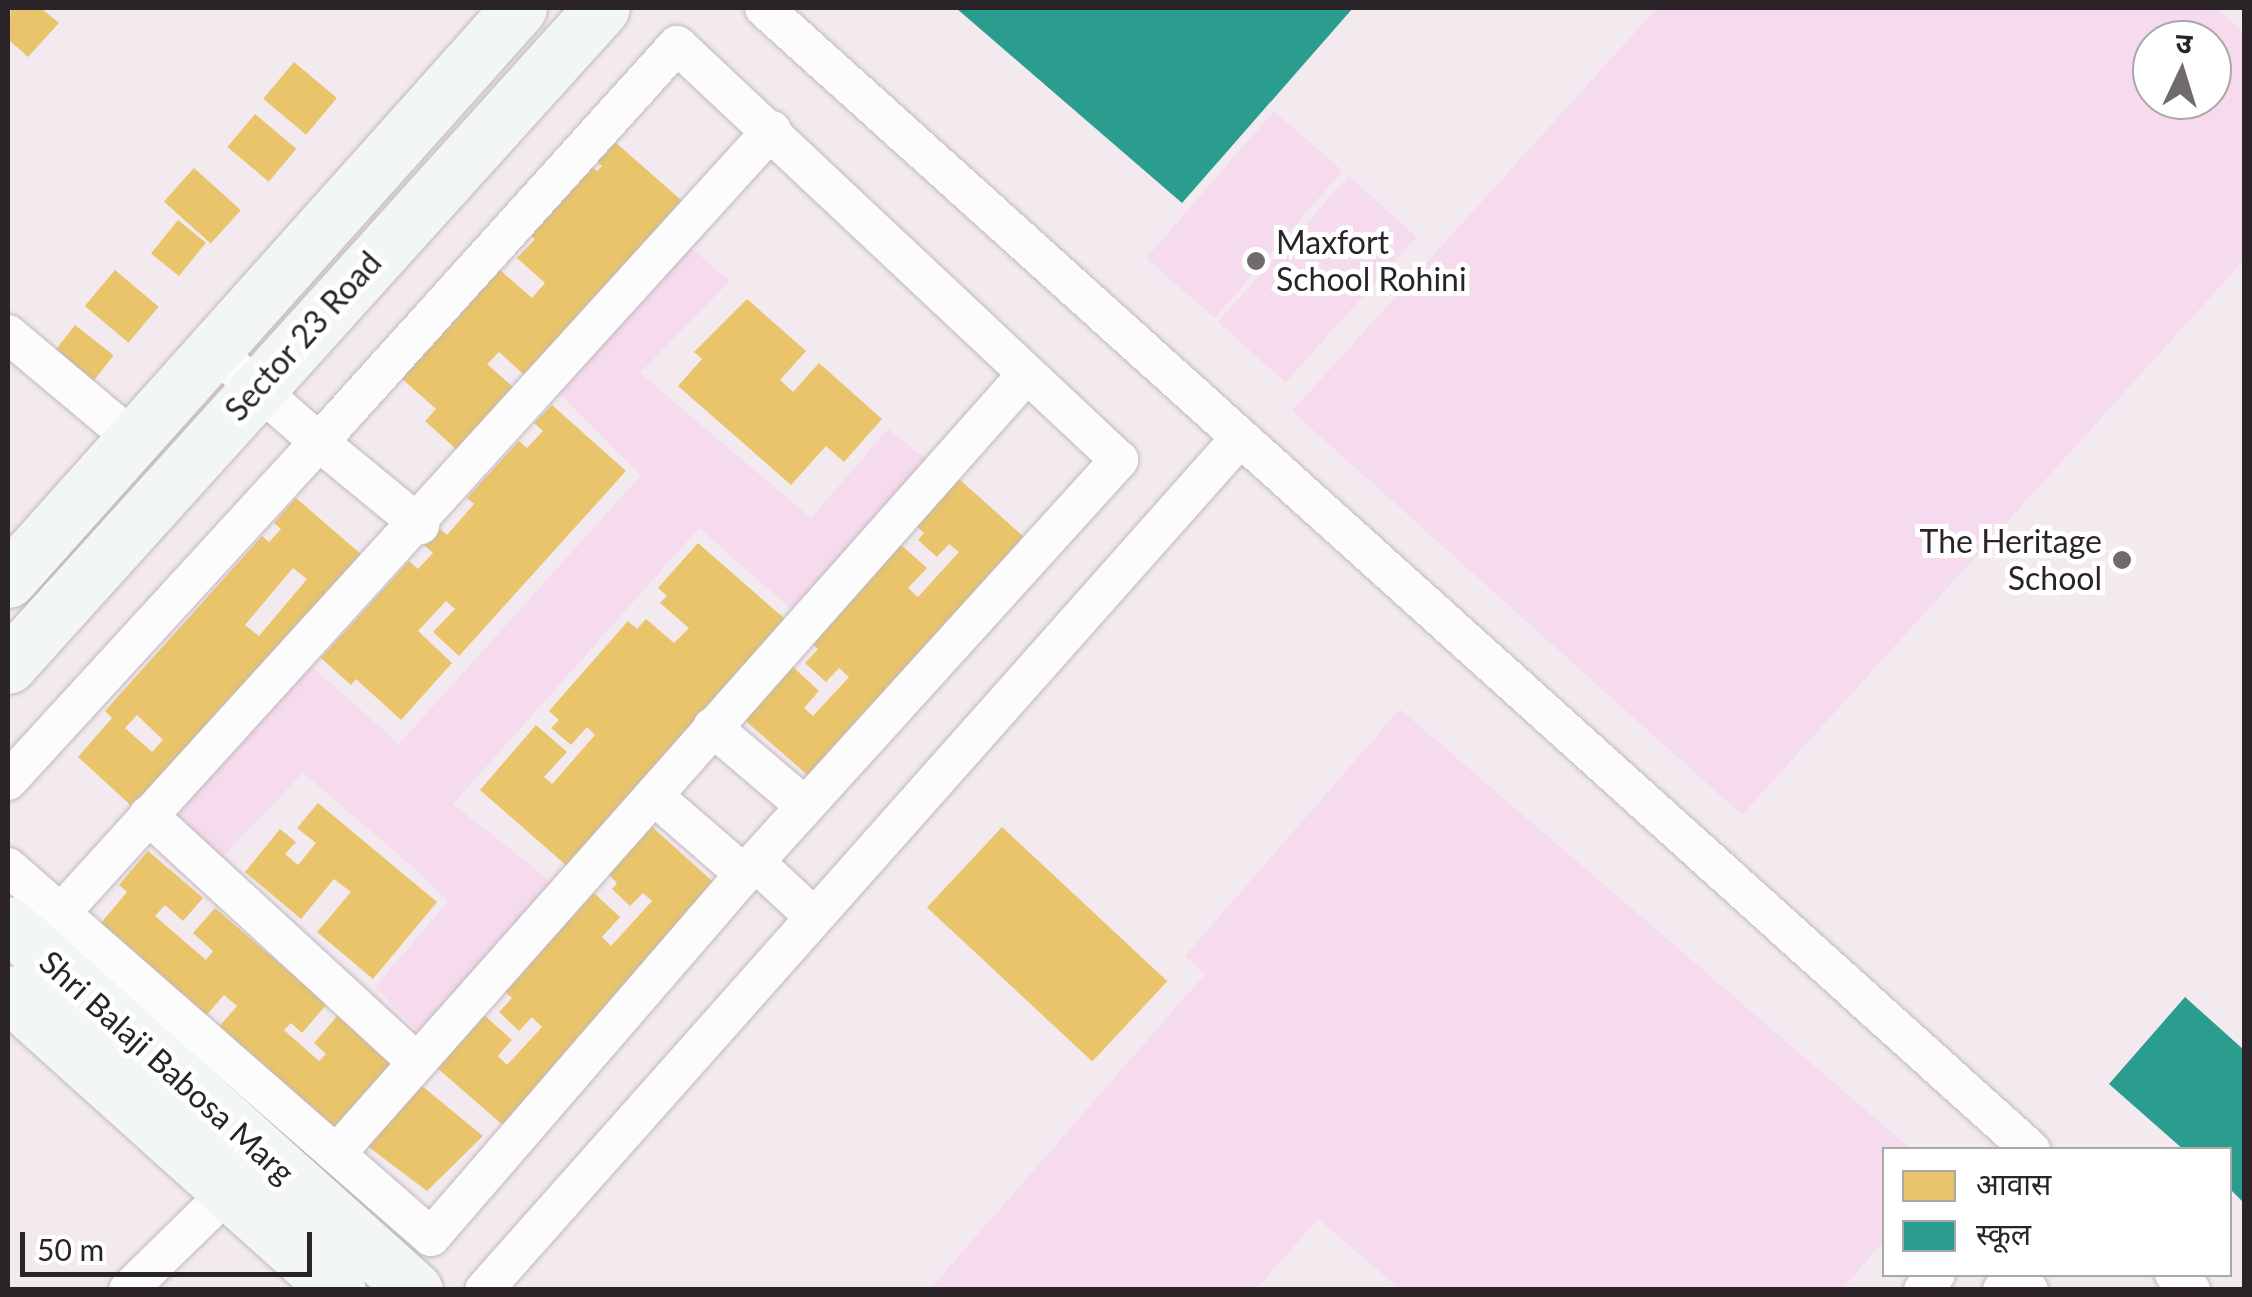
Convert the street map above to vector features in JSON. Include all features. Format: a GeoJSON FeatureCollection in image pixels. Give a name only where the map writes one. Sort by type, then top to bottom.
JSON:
{"type":"FeatureCollection","features":[{"type":"Feature","properties":{"kind":"street","name":"Sector 23 Road"},"geometry":{"type":"LineString","coordinates":[[8,580],[518,8]]}},
{"type":"Feature","properties":{"kind":"street","name":"Sector 23 Road"},"geometry":{"type":"LineString","coordinates":[[8,666],[254,389],[602,8]]}},
{"type":"Feature","properties":{"kind":"street"},"geometry":{"type":"LineString","coordinates":[[764,8],[2029,1147]]}},
{"type":"Feature","properties":{"kind":"street"},"geometry":{"type":"LineString","coordinates":[[8,781],[677,45],[772,130],[1025,376],[1119,460],[750,868],[430,1237],[337,1153],[34,919],[8,868]]}},
{"type":"Feature","properties":{"kind":"street"},"geometry":{"type":"LineString","coordinates":[[34,919],[148,816],[420,525],[772,130]]}},
{"type":"Feature","properties":{"kind":"street"},"geometry":{"type":"LineString","coordinates":[[8,334],[132,439]]}},
{"type":"Feature","properties":{"kind":"street"},"geometry":{"type":"LineString","coordinates":[[212,350],[420,525]]}},
{"type":"Feature","properties":{"kind":"street"},"geometry":{"type":"LineString","coordinates":[[337,1153],[414,1060],[654,796],[1025,376]]}},
{"type":"Feature","properties":{"kind":"street"},"geometry":{"type":"LineString","coordinates":[[484,1290],[1239,439]]}},
{"type":"Feature","properties":{"kind":"street"},"geometry":{"type":"LineString","coordinates":[[712,727],[806,806]]}},
{"type":"Feature","properties":{"kind":"street"},"geometry":{"type":"LineString","coordinates":[[654,796],[812,916]]}},
{"type":"Feature","properties":{"kind":"street"},"geometry":{"type":"LineString","coordinates":[[148,816],[414,1060]]}},
{"type":"Feature","properties":{"kind":"street","name":"Shri Balaji Babosa Marg"},"geometry":{"type":"LineString","coordinates":[[34,919],[416,1290]]}},
{"type":"Feature","properties":{"kind":"street","name":"Shri Balaji Babosa Marg"},"geometry":{"type":"LineString","coordinates":[[8,994],[338,1290]]}},
{"type":"Feature","properties":{"kind":"street"},"geometry":{"type":"LineString","coordinates":[[128,1290],[228,1191]]}},
{"type":"Feature","properties":{"kind":"street"},"geometry":{"type":"LineString","coordinates":[[2002,1290],[2029,1290]]}},
{"type":"Feature","properties":{"kind":"shaded area"},"geometry":{"type":"Polygon","coordinates":[[[1657,8],[2216,8],[2229,20],[2132,20],[2132,120],[2232,120],[2232,22],[2244,33],[2244,260],[1742,815],[1292,411],[1657,8]]]}},
{"type":"Feature","properties":{"kind":"shaded area"},"geometry":{"type":"Polygon","coordinates":[[[1274,111],[1343,171],[1215,318],[1146,258],[1274,111]]]}},
{"type":"Feature","properties":{"kind":"shaded area"},"geometry":{"type":"Polygon","coordinates":[[[1349,176],[1417,237],[1285,383],[1218,322],[1349,176]]]}},
{"type":"Feature","properties":{"kind":"shaded area"},"geometry":{"type":"Polygon","coordinates":[[[677,236],[730,281],[640,373],[811,518],[888,429],[928,461],[792,610],[699,528],[453,804],[557,886],[418,1031],[375,987],[448,901],[408,863],[303,773],[220,860],[165,813],[305,660],[399,744],[641,475],[553,388],[677,236]]]}},
{"type":"Feature","properties":{"kind":"shaded area"},"geometry":{"type":"Polygon","coordinates":[[[1400,709],[1909,1147],[1882,1147],[1882,1243],[1842,1289],[1401,1290],[1318,1219],[1256,1289],[930,1289],[1205,974],[1185,956],[1400,709]]]}},
{"type":"Feature","properties":{"kind":"building: आवास"},"geometry":{"type":"Polygon","coordinates":[[[11,8],[41,8],[59,23],[28,57],[8,39],[11,8]]]}},
{"type":"Feature","properties":{"kind":"building: आवास"},"geometry":{"type":"Polygon","coordinates":[[[294,62],[337,98],[306,135],[263,99],[294,62]]]}},
{"type":"Feature","properties":{"kind":"building: आवास"},"geometry":{"type":"Polygon","coordinates":[[[255,114],[296,149],[269,182],[227,147],[255,114]]]}},
{"type":"Feature","properties":{"kind":"building: आवास"},"geometry":{"type":"Polygon","coordinates":[[[606,134],[689,207],[533,383],[499,352],[487,364],[522,395],[466,458],[425,421],[436,409],[400,377],[492,263],[532,298],[545,283],[517,258],[535,239],[528,233],[589,165],[597,171],[602,166],[588,154],[606,134]]]}},
{"type":"Feature","properties":{"kind":"building: आवास"},"geometry":{"type":"Polygon","coordinates":[[[194,168],[241,210],[211,244],[164,201],[194,168]]]}},
{"type":"Feature","properties":{"kind":"building: आवास"},"geometry":{"type":"Polygon","coordinates":[[[178,220],[206,243],[179,276],[151,253],[178,220]]]}},
{"type":"Feature","properties":{"kind":"building: आवास"},"geometry":{"type":"Polygon","coordinates":[[[115,270],[159,307],[128,343],[85,306],[115,270]]]}},
{"type":"Feature","properties":{"kind":"building: आवास"},"geometry":{"type":"Polygon","coordinates":[[[747,299],[806,351],[780,380],[793,392],[819,363],[882,419],[844,462],[826,446],[791,485],[678,386],[702,359],[694,352],[747,299]]]}},
{"type":"Feature","properties":{"kind":"building: आवास"},"geometry":{"type":"Polygon","coordinates":[[[75,325],[114,355],[86,391],[47,360],[75,325]]]}},
{"type":"Feature","properties":{"kind":"building: आवास"},"geometry":{"type":"Polygon","coordinates":[[[552,405],[626,471],[459,656],[433,632],[455,609],[446,601],[418,631],[452,663],[401,720],[356,679],[351,685],[321,658],[409,561],[418,569],[433,553],[424,545],[439,528],[447,535],[474,504],[467,498],[519,441],[527,448],[543,431],[534,423],[552,405]]]}},
{"type":"Feature","properties":{"kind":"building: आवास"},"geometry":{"type":"Polygon","coordinates":[[[957,477],[1026,539],[811,778],[741,717],[790,664],[819,691],[804,708],[813,716],[849,677],[839,668],[826,682],[805,663],[818,649],[810,642],[900,544],[927,568],[908,588],[918,597],[959,552],[949,544],[937,557],[918,540],[924,533],[914,524],[957,477]]]}},
{"type":"Feature","properties":{"kind":"building: आवास"},"geometry":{"type":"Polygon","coordinates":[[[296,498],[363,556],[137,811],[78,757],[112,718],[105,711],[262,536],[269,542],[281,529],[274,523],[296,498]],[[293,568],[245,625],[259,636],[307,579],[293,568]],[[137,715],[125,728],[152,752],[163,740],[137,715]]]}},
{"type":"Feature","properties":{"kind":"building: आवास"},"geometry":{"type":"Polygon","coordinates":[[[698,543],[785,619],[567,866],[480,790],[536,725],[567,752],[544,777],[552,784],[595,735],[587,727],[571,745],[551,728],[559,720],[549,711],[628,621],[637,629],[646,619],[674,643],[689,628],[660,603],[667,596],[658,588],[698,543]]]}},
{"type":"Feature","properties":{"kind":"building: आवास"},"geometry":{"type":"Polygon","coordinates":[[[318,803],[437,902],[373,979],[317,932],[351,892],[334,879],[301,919],[245,872],[280,829],[296,842],[285,854],[298,865],[316,843],[297,828],[318,803]]]}},
{"type":"Feature","properties":{"kind":"building: आवास"},"geometry":{"type":"Polygon","coordinates":[[[651,826],[720,888],[505,1127],[435,1066],[483,1014],[512,1040],[498,1056],[507,1065],[542,1027],[532,1017],[519,1031],[499,1012],[512,998],[504,991],[594,893],[620,917],[602,937],[611,946],[652,901],[643,893],[630,906],[612,889],[617,883],[607,873],[651,826]]]}},
{"type":"Feature","properties":{"kind":"building: आवास"},"geometry":{"type":"Polygon","coordinates":[[[1002,827],[1167,981],[1092,1062],[927,907],[1002,827]]]}},
{"type":"Feature","properties":{"kind":"building: आवास"},"geometry":{"type":"Polygon","coordinates":[[[148,851],[203,898],[183,921],[165,905],[155,916],[206,960],[213,951],[193,933],[215,908],[327,1004],[302,1033],[291,1023],[284,1030],[319,1061],[326,1054],[314,1043],[339,1014],[396,1062],[331,1138],[211,1036],[237,1006],[224,995],[198,1025],[92,934],[127,892],[119,885],[148,851]]]}},
{"type":"Feature","properties":{"kind":"building: आवास"},"geometry":{"type":"Polygon","coordinates":[[[417,1082],[483,1136],[427,1191],[366,1145],[417,1082]]]}},
{"type":"Feature","properties":{"kind":"building: स्कूल"},"geometry":{"type":"Polygon","coordinates":[[[956,8],[1353,8],[1182,203],[956,8]]]}},
{"type":"Feature","properties":{"kind":"building: स्कूल"},"geometry":{"type":"Polygon","coordinates":[[[2185,997],[2244,1050],[2244,1203],[2232,1191],[2232,1147],[2181,1147],[2109,1084],[2185,997]]]}},
{"type":"Feature","properties":{"kind":"place","name":"Maxfort School Rohini"},"geometry":{"type":"Point","coordinates":[1256,261]}},
{"type":"Feature","properties":{"kind":"place","name":"The Heritage School"},"geometry":{"type":"Point","coordinates":[2122,560]}}]}
